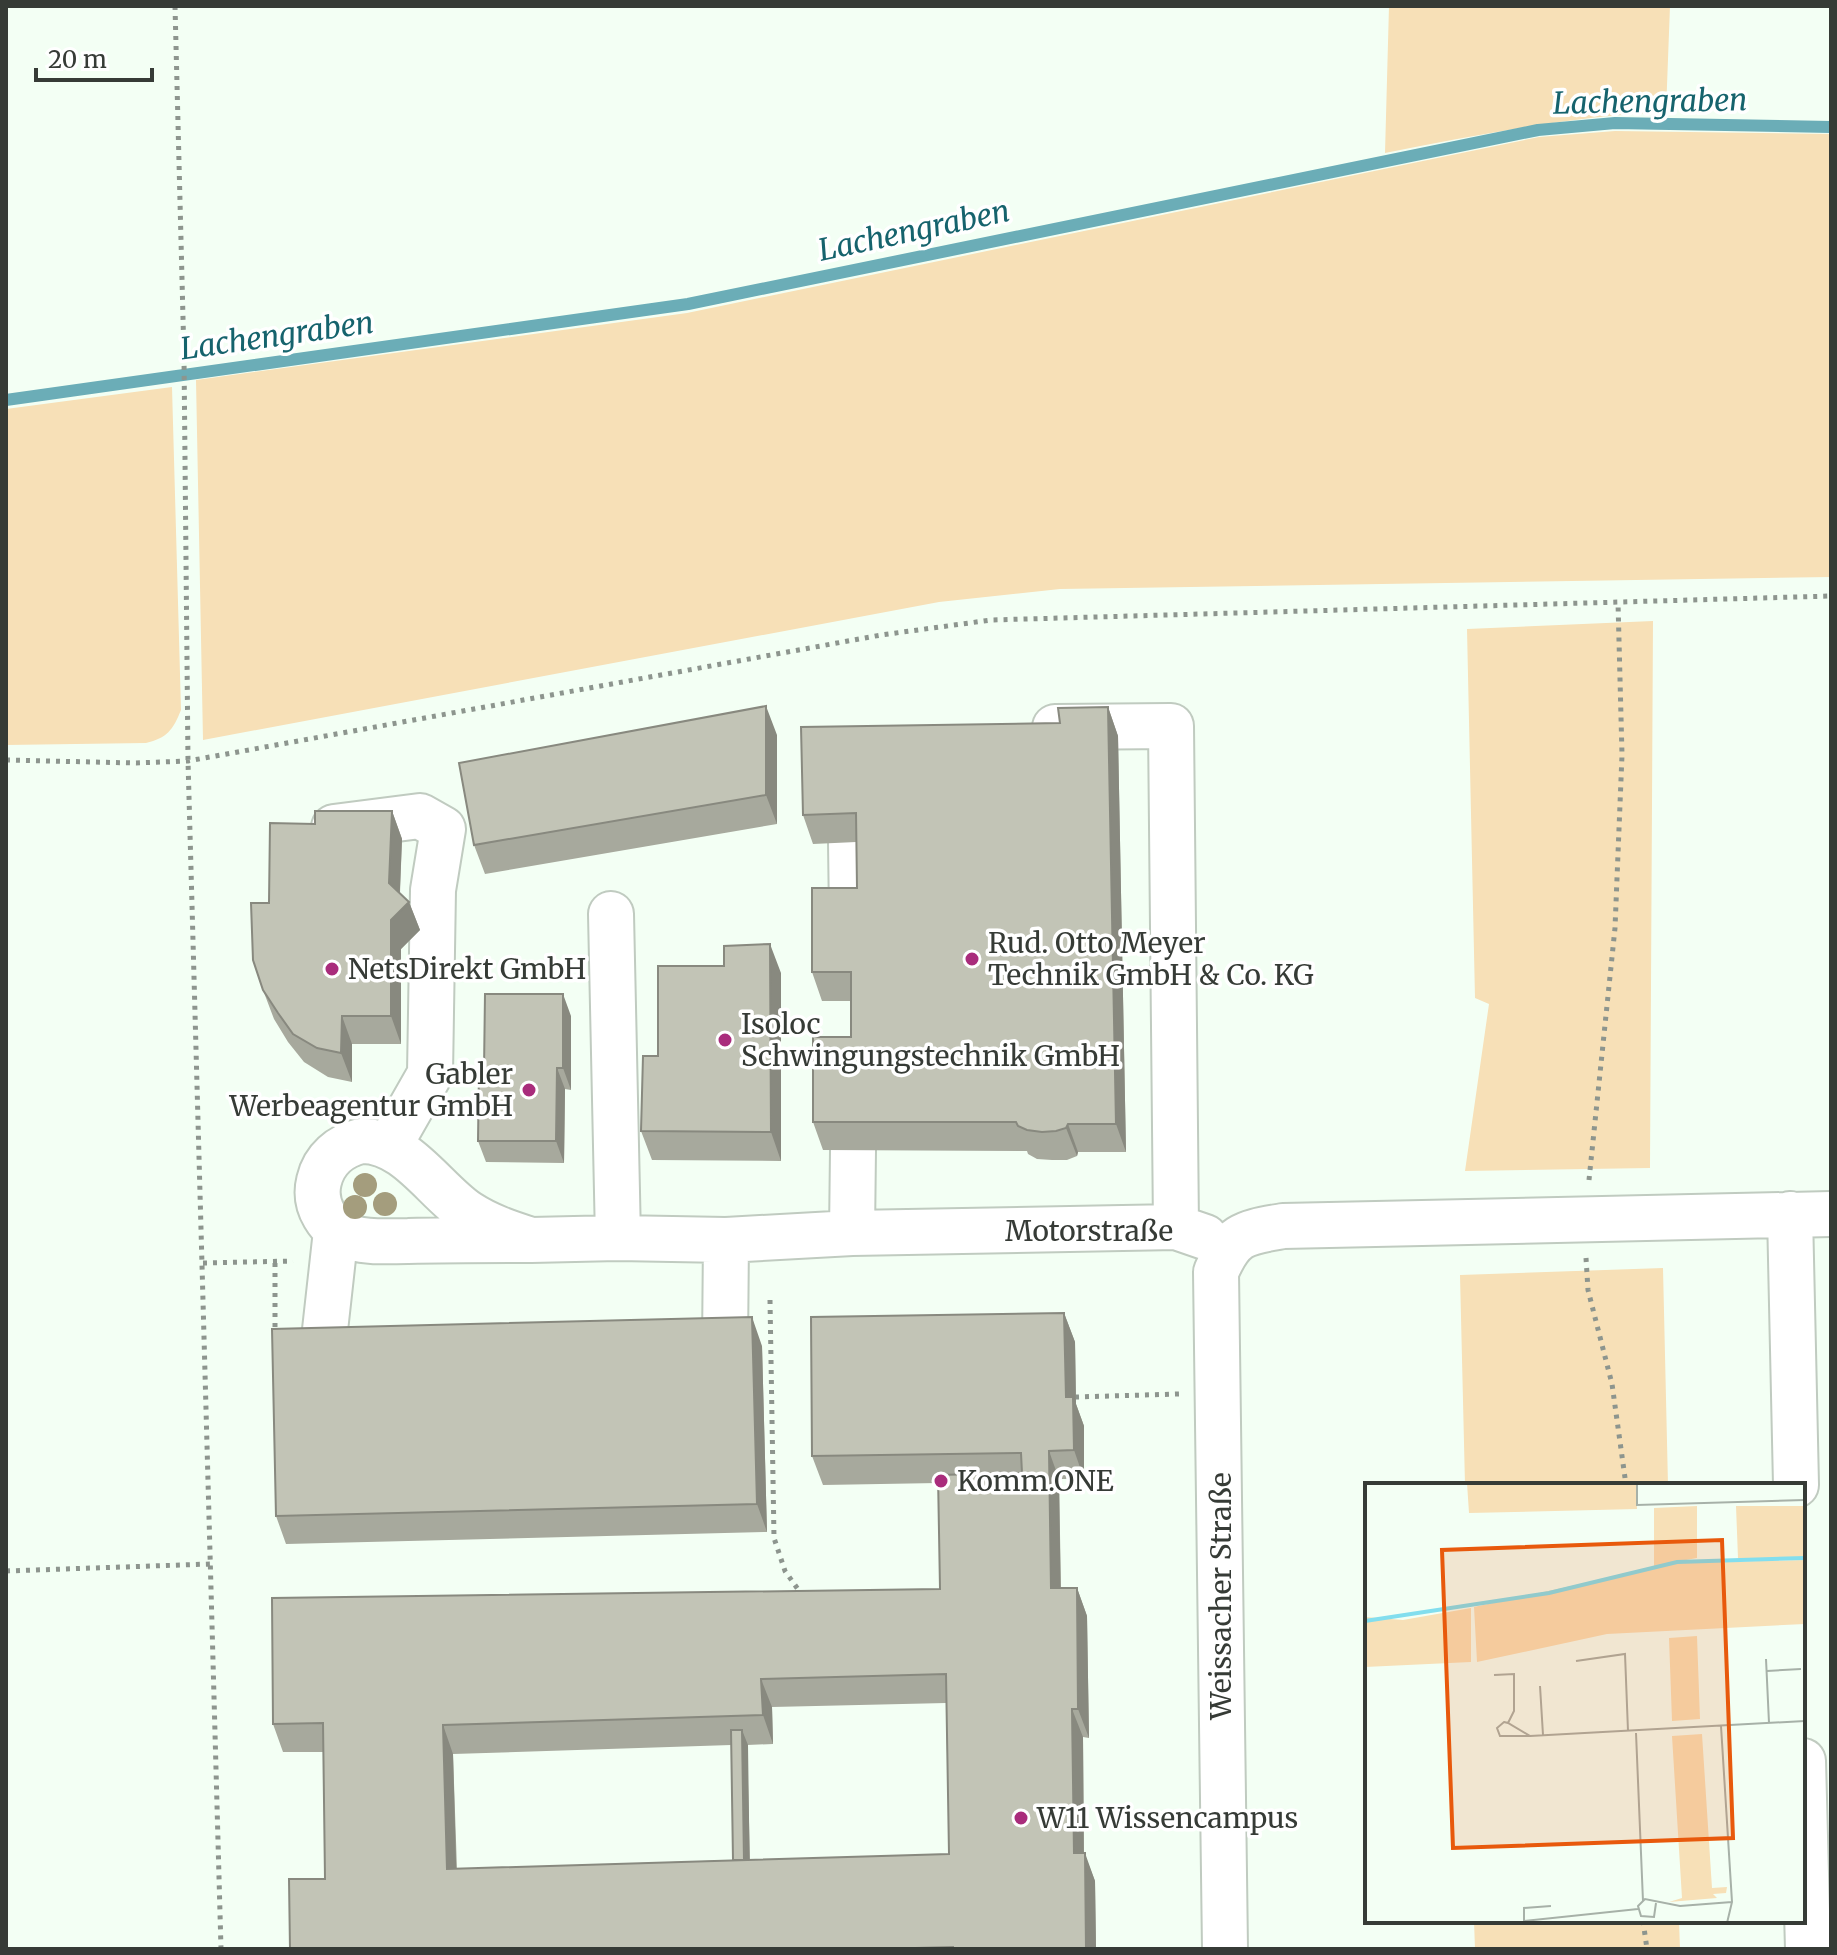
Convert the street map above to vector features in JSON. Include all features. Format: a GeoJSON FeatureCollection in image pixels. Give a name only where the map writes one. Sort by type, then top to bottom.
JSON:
{"type":"FeatureCollection","features":[{"type":"Feature","properties":{"kind":"street"},"geometry":{"type":"LineString","coordinates":[[1019,727],[1171,726],[1176,1227]]}},
{"type":"Feature","properties":{"kind":"street"},"geometry":{"type":"LineString","coordinates":[[309,830],[420,816],[443,829],[433,890],[430,1074],[389,1146],[361,1141],[343,1148],[328,1160],[319,1177],[318,1197],[323,1215],[334,1228],[322,1357]]}},
{"type":"Feature","properties":{"kind":"street"},"geometry":{"type":"LineString","coordinates":[[851,842],[852,916]]}},
{"type":"Feature","properties":{"kind":"street"},"geometry":{"type":"LineString","coordinates":[[611,914],[618,1238]]}},
{"type":"Feature","properties":{"kind":"street","name":"Motorstraße"},"geometry":{"type":"LineString","coordinates":[[389,1146],[468,1213],[503,1232],[531,1240]]}},
{"type":"Feature","properties":{"kind":"street"},"geometry":{"type":"LineString","coordinates":[[852,1233],[853,1150]]}},
{"type":"Feature","properties":{"kind":"street"},"geometry":{"type":"LineString","coordinates":[[1230,1246],[1245,1233],[1283,1226],[1810,1214],[1796,1483]]}},
{"type":"Feature","properties":{"kind":"street","name":"Motorstraße"},"geometry":{"type":"LineString","coordinates":[[334,1228],[363,1240],[726,1240],[852,1233],[1176,1227],[1230,1246]]}},
{"type":"Feature","properties":{"kind":"street"},"geometry":{"type":"LineString","coordinates":[[725,1346],[726,1240]]}},
{"type":"Feature","properties":{"kind":"street","name":"Weissacher Straße"},"geometry":{"type":"LineString","coordinates":[[1225,1949],[1216,1272],[1230,1246]]}},
{"type":"Feature","properties":{"kind":"street"},"geometry":{"type":"LineString","coordinates":[[1805,1836],[1808,1949]]}},
{"type":"Feature","properties":{"kind":"path"},"geometry":{"type":"LineString","coordinates":[[175,6],[184,357],[188,761],[221,1949]]}},
{"type":"Feature","properties":{"kind":"path"},"geometry":{"type":"LineString","coordinates":[[6,760],[188,761],[881,635],[991,620],[1831,596]]}},
{"type":"Feature","properties":{"kind":"path"},"geometry":{"type":"LineString","coordinates":[[1618,602],[1622,755],[1616,912],[1589,1175],[1588,1290],[1612,1384],[1626,1483]]}},
{"type":"Feature","properties":{"kind":"path"},"geometry":{"type":"LineString","coordinates":[[203,1263],[291,1263],[334,1228]]}},
{"type":"Feature","properties":{"kind":"path"},"geometry":{"type":"LineString","coordinates":[[275,1263],[275,1341]]}},
{"type":"Feature","properties":{"kind":"path"},"geometry":{"type":"LineString","coordinates":[[770,1289],[774,1538],[785,1571],[809,1606]]}},
{"type":"Feature","properties":{"kind":"path"},"geometry":{"type":"LineString","coordinates":[[1075,1397],[1180,1394]]}},
{"type":"Feature","properties":{"kind":"path"},"geometry":{"type":"LineString","coordinates":[[6,1571],[210,1564]]}},
{"type":"Feature","properties":{"kind":"path"},"geometry":{"type":"LineString","coordinates":[[1643,1923],[1647,1949]]}},
{"type":"Feature","properties":{"kind":"shaded area"},"geometry":{"type":"Polygon","coordinates":[[[1389,6],[1670,6],[1666,112],[1560,122],[1385,153],[1389,6]]]}},
{"type":"Feature","properties":{"kind":"shaded area"},"geometry":{"type":"Polygon","coordinates":[[[1615,131],[1831,134],[1831,577],[1060,589],[939,602],[203,740],[196,380],[687,313],[1539,137],[1615,131]]]}},
{"type":"Feature","properties":{"kind":"shaded area"},"geometry":{"type":"Polygon","coordinates":[[[172,387],[181,710],[178,717],[164,736],[146,743],[6,745],[6,409],[172,387]]]}},
{"type":"Feature","properties":{"kind":"shaded area"},"geometry":{"type":"Polygon","coordinates":[[[1653,621],[1650,1168],[1465,1171],[1489,1004],[1475,998],[1467,629],[1653,621]]]}},
{"type":"Feature","properties":{"kind":"shaded area"},"geometry":{"type":"Polygon","coordinates":[[[1663,1268],[1668,1483],[1465,1483],[1460,1275],[1663,1268]]]}},
{"type":"Feature","properties":{"kind":"shaded area"},"geometry":{"type":"Polygon","coordinates":[[[1474,1923],[1679,1923],[1680,1949],[1475,1949],[1474,1923]]]}},
{"type":"Feature","properties":{"kind":"building"},"geometry":{"type":"Polygon","coordinates":[[[766,706],[766,795],[474,845],[459,763],[766,706]]]}},
{"type":"Feature","properties":{"kind":"building","name":"Rud. Otto Meyer Technik GmbH & Co. KG"},"geometry":{"type":"Polygon","coordinates":[[[1108,707],[1116,1124],[1068,1124],[1066,1128],[1042,1132],[1027,1130],[1016,1122],[813,1122],[813,1037],[851,1037],[851,972],[812,972],[812,888],[857,888],[856,813],[803,815],[801,727],[1060,723],[1058,708],[1108,707]]]}},
{"type":"Feature","properties":{"kind":"building","name":"NetsDirekt GmbH"},"geometry":{"type":"Polygon","coordinates":[[[315,811],[392,811],[389,883],[409,902],[391,920],[391,1016],[342,1016],[341,1053],[317,1048],[293,1034],[263,990],[253,960],[251,903],[269,903],[270,823],[315,824],[315,811]]]}},
{"type":"Feature","properties":{"kind":"building","name":"Isoloc Schwingungstechnik GmbH"},"geometry":{"type":"Polygon","coordinates":[[[770,944],[771,1132],[641,1131],[643,1056],[658,1056],[658,966],[724,966],[724,946],[770,944]]]}},
{"type":"Feature","properties":{"kind":"building","name":"Gabler Werbeagentur GmbH"},"geometry":{"type":"Polygon","coordinates":[[[485,994],[563,994],[563,1068],[557,1068],[556,1141],[478,1141],[479,1069],[484,1069],[485,994]]]}},
{"type":"Feature","properties":{"kind":"building","name":"W11 Wissencampus"},"geometry":{"type":"Polygon","coordinates":[[[1064,1313],[1066,1397],[1073,1397],[1074,1450],[1049,1451],[1051,1588],[1077,1588],[1078,1709],[1072,1709],[1074,1853],[1085,1853],[1086,1949],[290,1949],[289,1879],[325,1879],[323,1723],[273,1724],[272,1598],[940,1589],[938,1475],[1022,1473],[1021,1453],[812,1456],[811,1317],[1064,1313]],[[946,1674],[761,1679],[763,1715],[443,1725],[447,1869],[949,1854],[946,1674]]]}},
{"type":"Feature","properties":{"kind":"building"},"geometry":{"type":"Polygon","coordinates":[[[752,1317],[757,1504],[276,1516],[272,1329],[752,1317]]]}},
{"type":"Feature","properties":{"kind":"building"},"geometry":{"type":"Polygon","coordinates":[[[731,1730],[742,1730],[744,1860],[733,1860],[731,1730]]]}},
{"type":"Feature","properties":{"kind":"waterway","name":"Lachengraben"},"geometry":{"type":"LineString","coordinates":[[6,400],[688,304],[1538,130],[1615,123],[1831,127]]}},
{"type":"Feature","properties":{"kind":"place","name":"Rud. Otto Meyer Technik GmbH & Co. KG"},"geometry":{"type":"Point","coordinates":[972,959]}},
{"type":"Feature","properties":{"kind":"place","name":"NetsDirekt GmbH"},"geometry":{"type":"Point","coordinates":[332,969]}},
{"type":"Feature","properties":{"kind":"place","name":"Isoloc Schwingungstechnik GmbH"},"geometry":{"type":"Point","coordinates":[725,1040]}},
{"type":"Feature","properties":{"kind":"place","name":"Gabler Werbeagentur GmbH"},"geometry":{"type":"Point","coordinates":[529,1090]}},
{"type":"Feature","properties":{"kind":"place","name":"Komm.ONE"},"geometry":{"type":"Point","coordinates":[941,1481]}},
{"type":"Feature","properties":{"kind":"place","name":"W11 Wissencampus"},"geometry":{"type":"Point","coordinates":[1021,1818]}}]}
